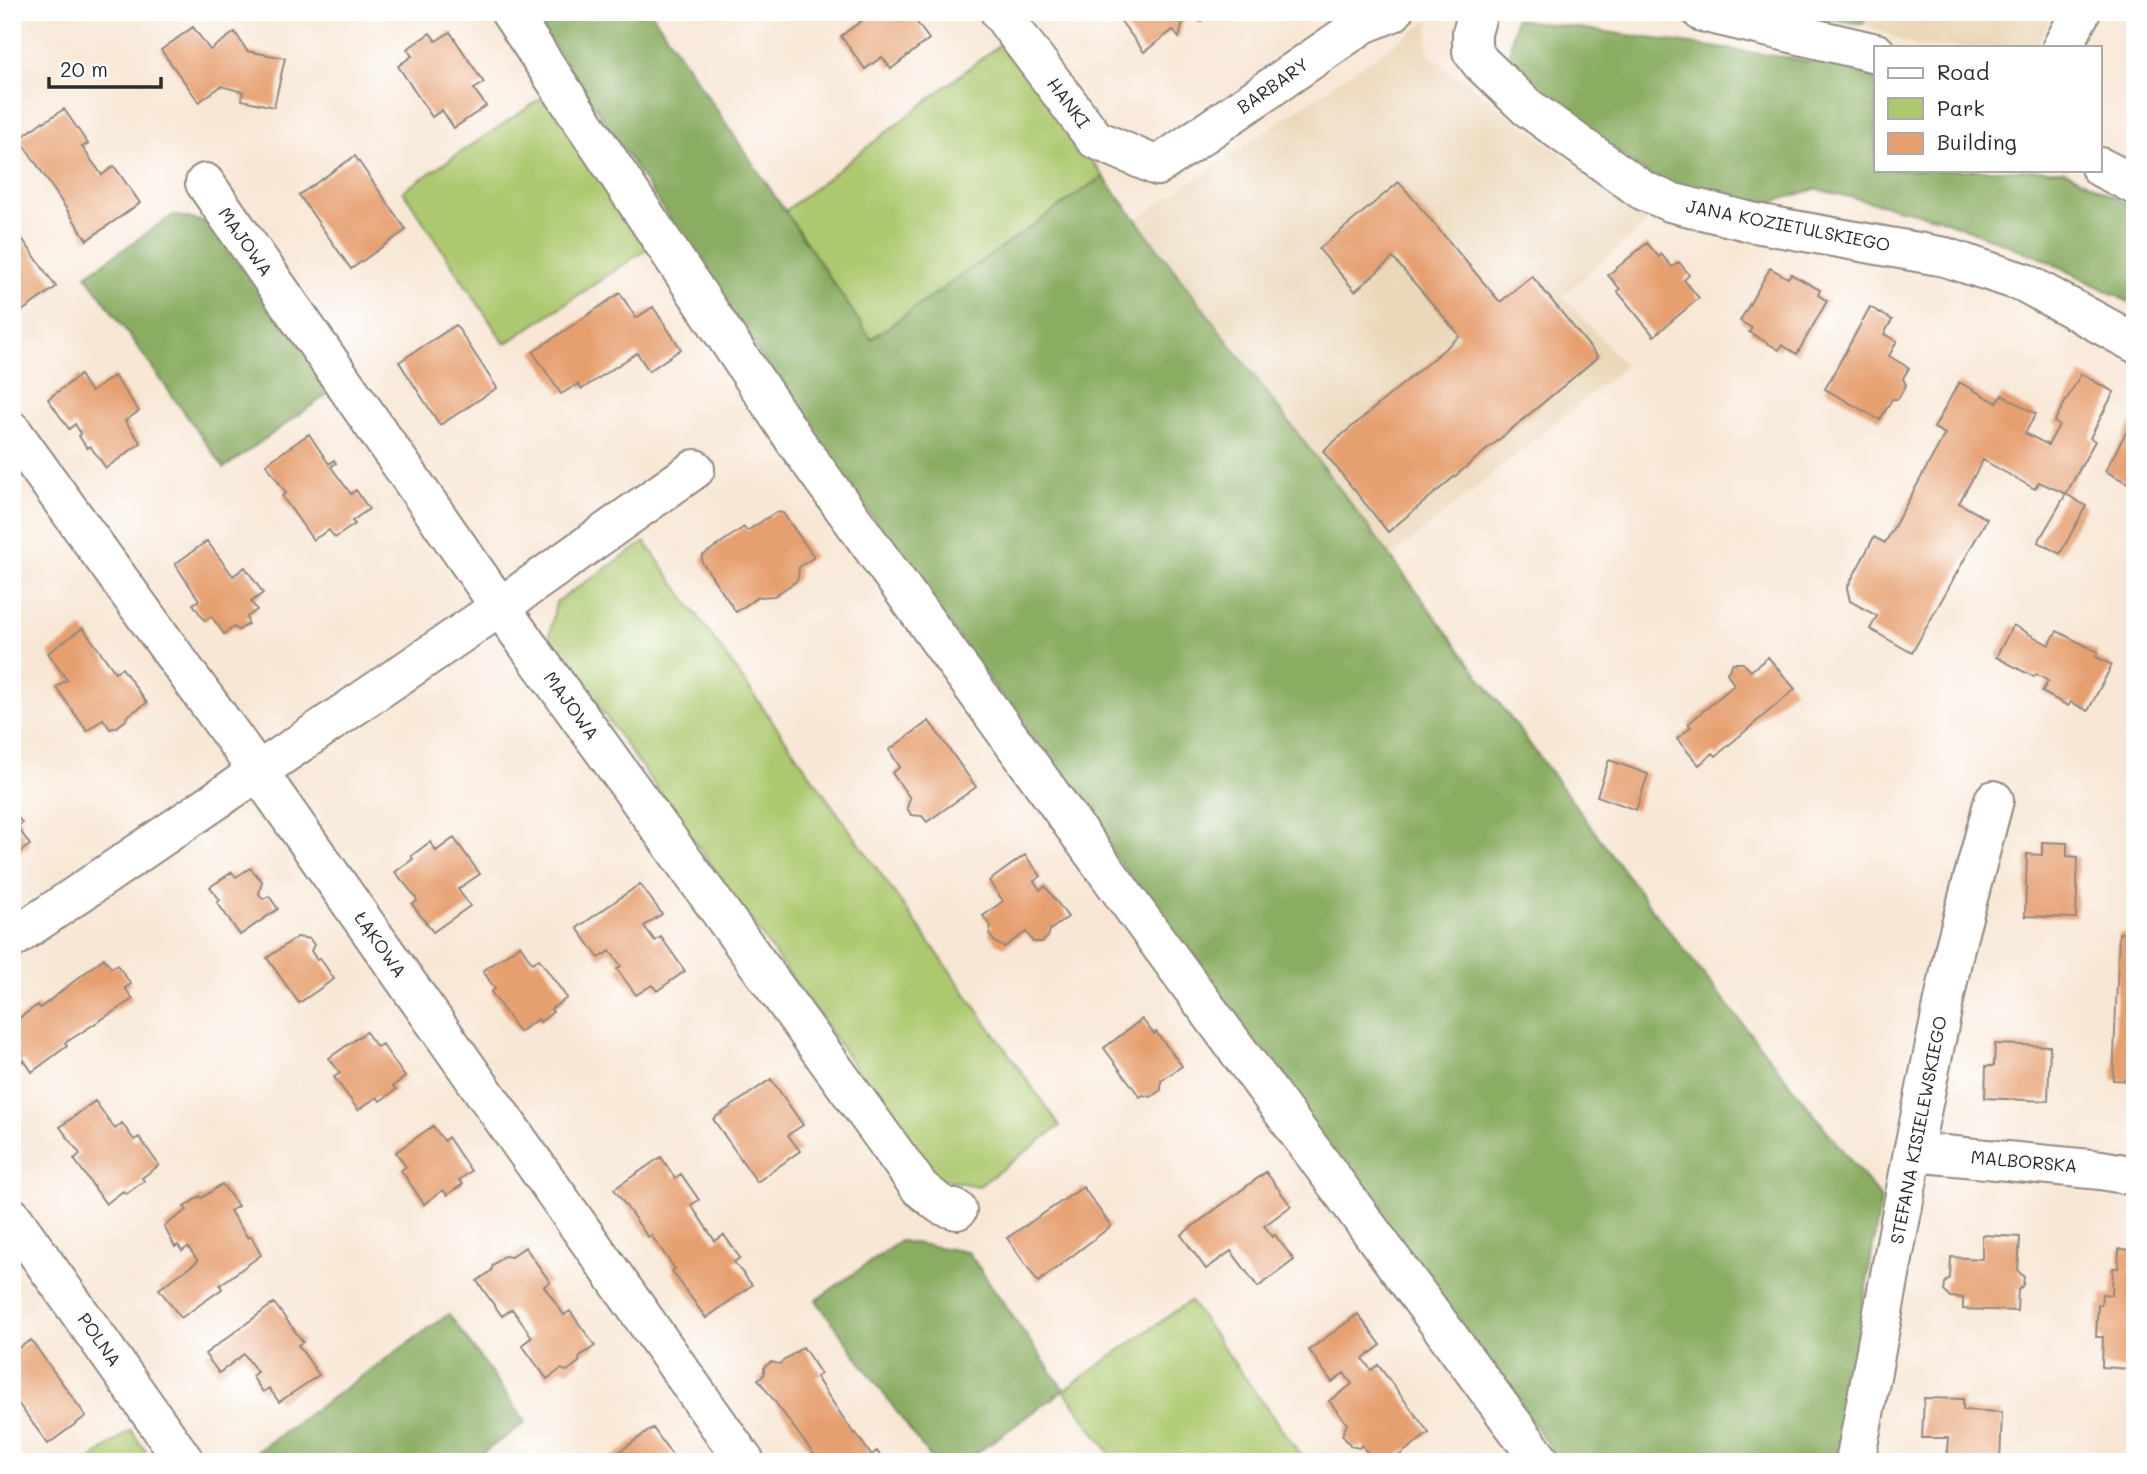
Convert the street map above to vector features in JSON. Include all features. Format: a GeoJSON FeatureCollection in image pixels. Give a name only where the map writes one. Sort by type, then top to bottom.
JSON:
{"type":"FeatureCollection","features":[{"type":"Feature","properties":{"kind":"street"},"geometry":{"type":"LineString","coordinates":[[510,12],[796,442],[1133,908],[1541,1462]]}},
{"type":"Feature","properties":{"kind":"street","name":"HANKI"},"geometry":{"type":"LineString","coordinates":[[1000,12],[1095,139],[1157,166]]}},
{"type":"Feature","properties":{"kind":"street","name":"BARBARY"},"geometry":{"type":"LineString","coordinates":[[1157,166],[1363,24],[1393,12]]}},
{"type":"Feature","properties":{"kind":"street","name":"JANA KOZIETULSKIEGO"},"geometry":{"type":"LineString","coordinates":[[1478,12],[1472,33],[1472,51],[1481,63],[1527,107],[1642,190],[1670,202],[1755,223],[1945,257],[2025,283],[2135,343]]}},
{"type":"Feature","properties":{"kind":"street"},"geometry":{"type":"LineString","coordinates":[[1703,12],[1874,53]]}},
{"type":"Feature","properties":{"kind":"street"},"geometry":{"type":"LineString","coordinates":[[2063,46],[2081,12]]}},
{"type":"Feature","properties":{"kind":"street"},"geometry":{"type":"LineString","coordinates":[[2102,168],[2135,185]]}},
{"type":"Feature","properties":{"kind":"street","name":"MAJOWA"},"geometry":{"type":"LineString","coordinates":[[205,183],[500,607],[920,1188],[941,1205],[957,1210]]}},
{"type":"Feature","properties":{"kind":"street","name":"ŁĄKOWA"},"geometry":{"type":"LineString","coordinates":[[12,431],[259,773],[745,1462]]}},
{"type":"Feature","properties":{"kind":"street"},"geometry":{"type":"LineString","coordinates":[[12,939],[259,773],[695,469]]}},
{"type":"Feature","properties":{"kind":"street","name":"STEFANA KISIELEWSKIEGO"},"geometry":{"type":"LineString","coordinates":[[1855,1462],[1913,1152],[1955,947],[1994,800]]}},
{"type":"Feature","properties":{"kind":"street","name":"MALBORSKA"},"geometry":{"type":"LineString","coordinates":[[1913,1152],[2101,1170],[2135,1176]]}},
{"type":"Feature","properties":{"kind":"street","name":"POLNA"},"geometry":{"type":"LineString","coordinates":[[12,1217],[185,1462]]}},
{"type":"Feature","properties":{"kind":"shaded area"},"geometry":{"type":"Polygon","coordinates":[[[1867,12],[2054,12],[2036,46],[1915,46],[1863,24],[1867,12]]]}},
{"type":"Feature","properties":{"kind":"shaded area"},"geometry":{"type":"Polygon","coordinates":[[[1429,20],[1427,53],[1649,220],[1563,296],[1625,366],[1391,557],[1135,220],[1429,20]]]}},
{"type":"Feature","properties":{"kind":"green space"},"geometry":{"type":"Polygon","coordinates":[[[532,12],[651,12],[871,339],[1103,176],[1391,557],[1655,913],[1881,1199],[1837,1462],[1561,1462],[1165,925],[810,430],[532,12]]]}},
{"type":"Feature","properties":{"kind":"green space"},"geometry":{"type":"Polygon","coordinates":[[[1778,12],[1867,12],[1863,24],[1778,12]]]}},
{"type":"Feature","properties":{"kind":"green space"},"geometry":{"type":"Polygon","coordinates":[[[1515,19],[1851,67],[1874,76],[1874,172],[2067,172],[2135,208],[2135,305],[2046,260],[1939,218],[1816,189],[1765,204],[1665,187],[1507,69],[1515,19]]]}},
{"type":"Feature","properties":{"kind":"green space"},"geometry":{"type":"Polygon","coordinates":[[[1003,42],[1103,176],[871,339],[785,211],[1003,42]]]}},
{"type":"Feature","properties":{"kind":"green space"},"geometry":{"type":"Polygon","coordinates":[[[545,96],[647,249],[505,344],[403,191],[545,96]]]}},
{"type":"Feature","properties":{"kind":"green space"},"geometry":{"type":"Polygon","coordinates":[[[173,215],[214,224],[332,391],[224,468],[86,275],[173,215]]]}},
{"type":"Feature","properties":{"kind":"green space"},"geometry":{"type":"Polygon","coordinates":[[[645,542],[1060,1126],[979,1186],[934,1178],[549,637],[556,602],[645,542]]]}},
{"type":"Feature","properties":{"kind":"green space"},"geometry":{"type":"Polygon","coordinates":[[[900,1241],[968,1252],[1064,1390],[964,1462],[933,1462],[816,1300],[900,1241]]]}},
{"type":"Feature","properties":{"kind":"green space"},"geometry":{"type":"Polygon","coordinates":[[[1190,1301],[1305,1462],[1116,1462],[1064,1390],[1190,1301]]]}},
{"type":"Feature","properties":{"kind":"green space"},"geometry":{"type":"Polygon","coordinates":[[[449,1314],[526,1422],[470,1462],[242,1462],[449,1314]]]}},
{"type":"Feature","properties":{"kind":"green space"},"geometry":{"type":"Polygon","coordinates":[[[131,1430],[153,1462],[87,1462],[131,1430]]]}},
{"type":"Feature","properties":{"kind":"building"},"geometry":{"type":"Polygon","coordinates":[[[863,12],[909,12],[929,39],[891,69],[882,57],[865,69],[841,36],[867,17],[863,12]]]}},
{"type":"Feature","properties":{"kind":"building"},"geometry":{"type":"Polygon","coordinates":[[[1114,12],[1194,12],[1202,22],[1190,17],[1183,22],[1179,38],[1173,30],[1144,52],[1114,12]]]}},
{"type":"Feature","properties":{"kind":"building"},"geometry":{"type":"Polygon","coordinates":[[[193,27],[210,50],[235,32],[247,51],[285,58],[274,107],[242,100],[243,92],[221,86],[199,102],[161,50],[193,27]]]}},
{"type":"Feature","properties":{"kind":"building"},"geometry":{"type":"Polygon","coordinates":[[[450,32],[484,83],[474,89],[486,106],[454,128],[442,110],[432,117],[398,66],[412,56],[407,49],[430,33],[436,41],[450,32]]]}},
{"type":"Feature","properties":{"kind":"building"},"geometry":{"type":"Polygon","coordinates":[[[64,109],[88,144],[82,147],[102,175],[114,166],[140,203],[87,240],[20,139],[64,109]]]}},
{"type":"Feature","properties":{"kind":"building"},"geometry":{"type":"Polygon","coordinates":[[[355,156],[406,230],[351,269],[299,195],[355,156]]]}},
{"type":"Feature","properties":{"kind":"building"},"geometry":{"type":"Polygon","coordinates":[[[1399,182],[1500,302],[1532,276],[1598,357],[1388,532],[1323,451],[1460,336],[1393,258],[1355,291],[1319,249],[1399,182]]]}},
{"type":"Feature","properties":{"kind":"building"},"geometry":{"type":"Polygon","coordinates":[[[12,224],[56,287],[12,318],[12,224]]]}},
{"type":"Feature","properties":{"kind":"building"},"geometry":{"type":"Polygon","coordinates":[[[1647,243],[1672,267],[1679,262],[1689,275],[1684,280],[1699,298],[1654,336],[1617,291],[1620,289],[1608,275],[1647,243]]]}},
{"type":"Feature","properties":{"kind":"building"},"geometry":{"type":"Polygon","coordinates":[[[1770,268],[1788,278],[1791,274],[1820,290],[1818,295],[1827,301],[1797,354],[1782,345],[1779,350],[1749,332],[1752,328],[1740,321],[1770,268]]]}},
{"type":"Feature","properties":{"kind":"building"},"geometry":{"type":"Polygon","coordinates":[[[620,293],[636,318],[653,307],[681,349],[649,371],[637,353],[582,389],[578,384],[561,394],[533,352],[620,293]]]}},
{"type":"Feature","properties":{"kind":"building"},"geometry":{"type":"Polygon","coordinates":[[[1870,307],[1892,320],[1884,334],[1897,341],[1889,356],[1909,368],[1903,378],[1906,385],[1898,399],[1892,399],[1880,420],[1825,389],[1870,307]]]}},
{"type":"Feature","properties":{"kind":"building"},"geometry":{"type":"Polygon","coordinates":[[[456,325],[497,388],[440,425],[399,362],[456,325]]]}},
{"type":"Feature","properties":{"kind":"building"},"geometry":{"type":"Polygon","coordinates":[[[2081,374],[2114,392],[2090,438],[2095,441],[2066,494],[2039,482],[2035,489],[1983,460],[1959,503],[1987,519],[1912,653],[1870,629],[1877,616],[1850,601],[1847,588],[1874,537],[1885,543],[1945,434],[1934,428],[1959,382],[1997,403],[2002,395],[2036,414],[2025,433],[2048,445],[2059,425],[2054,422],[2081,374]]]}},
{"type":"Feature","properties":{"kind":"building"},"geometry":{"type":"Polygon","coordinates":[[[80,375],[91,392],[114,376],[139,411],[125,421],[141,443],[106,468],[90,446],[87,448],[75,424],[69,429],[48,399],[80,375]]]}},
{"type":"Feature","properties":{"kind":"building"},"geometry":{"type":"Polygon","coordinates":[[[2135,416],[2135,487],[2105,471],[2135,416]]]}},
{"type":"Feature","properties":{"kind":"building"},"geometry":{"type":"Polygon","coordinates":[[[309,434],[329,464],[334,460],[336,463],[331,467],[351,494],[356,490],[369,509],[352,521],[355,524],[335,538],[329,530],[313,540],[282,496],[286,493],[266,464],[309,434]]]}},
{"type":"Feature","properties":{"kind":"building"},"geometry":{"type":"Polygon","coordinates":[[[2066,494],[2086,506],[2060,554],[2038,542],[2066,494]]]}},
{"type":"Feature","properties":{"kind":"building"},"geometry":{"type":"Polygon","coordinates":[[[776,512],[783,513],[814,557],[799,567],[795,582],[774,596],[758,597],[736,612],[702,562],[702,556],[744,527],[747,531],[776,512]]]}},
{"type":"Feature","properties":{"kind":"building"},"geometry":{"type":"Polygon","coordinates":[[[207,541],[233,576],[245,567],[263,593],[251,602],[257,610],[247,617],[248,624],[239,630],[234,627],[224,634],[211,616],[205,621],[193,604],[199,600],[175,564],[207,541]]]}},
{"type":"Feature","properties":{"kind":"building"},"geometry":{"type":"Polygon","coordinates":[[[2013,625],[2049,645],[2057,631],[2098,652],[2096,657],[2112,665],[2088,711],[2071,702],[2068,706],[2042,692],[2048,681],[2036,674],[2034,677],[1996,657],[2013,625]]]}},
{"type":"Feature","properties":{"kind":"building"},"geometry":{"type":"Polygon","coordinates":[[[83,628],[115,672],[122,668],[147,703],[127,716],[117,727],[110,729],[103,719],[87,731],[56,687],[67,680],[48,653],[83,628]]]}},
{"type":"Feature","properties":{"kind":"building"},"geometry":{"type":"Polygon","coordinates":[[[1768,657],[1795,689],[1716,756],[1713,753],[1699,765],[1677,739],[1691,727],[1688,724],[1734,685],[1727,673],[1733,663],[1743,663],[1751,671],[1768,657]]]}},
{"type":"Feature","properties":{"kind":"building"},"geometry":{"type":"Polygon","coordinates":[[[929,721],[976,787],[927,822],[922,816],[911,815],[907,808],[910,798],[892,773],[900,767],[889,750],[929,721]]]}},
{"type":"Feature","properties":{"kind":"building"},"geometry":{"type":"Polygon","coordinates":[[[1609,760],[1648,774],[1636,810],[1597,796],[1609,760]]]}},
{"type":"Feature","properties":{"kind":"building"},"geometry":{"type":"Polygon","coordinates":[[[12,809],[22,823],[17,826],[30,845],[12,857],[12,809]]]}},
{"type":"Feature","properties":{"kind":"building"},"geometry":{"type":"Polygon","coordinates":[[[454,838],[480,874],[458,889],[470,906],[433,932],[412,904],[417,901],[415,896],[395,872],[430,842],[436,851],[454,838]]]}},
{"type":"Feature","properties":{"kind":"building"},"geometry":{"type":"Polygon","coordinates":[[[2042,842],[2067,843],[2067,856],[2078,857],[2076,918],[2025,916],[2027,854],[2042,855],[2042,842]]]}},
{"type":"Feature","properties":{"kind":"building"},"geometry":{"type":"Polygon","coordinates":[[[1025,855],[1041,876],[1034,881],[1040,890],[1045,886],[1068,917],[1050,930],[1048,937],[1042,942],[1033,942],[1026,932],[1004,947],[996,943],[989,934],[991,926],[983,916],[1003,901],[989,881],[1025,855]]]}},
{"type":"Feature","properties":{"kind":"building"},"geometry":{"type":"Polygon","coordinates":[[[250,868],[262,881],[259,894],[263,899],[269,896],[278,909],[240,935],[210,887],[232,872],[236,877],[250,868]]]}},
{"type":"Feature","properties":{"kind":"building"},"geometry":{"type":"Polygon","coordinates":[[[640,884],[662,914],[644,926],[655,941],[661,937],[685,971],[657,991],[652,985],[636,995],[617,969],[621,966],[610,951],[599,958],[577,928],[640,884]]]}},
{"type":"Feature","properties":{"kind":"building"},"geometry":{"type":"Polygon","coordinates":[[[2119,933],[2135,933],[2135,1081],[2113,1080],[2119,933]]]}},
{"type":"Feature","properties":{"kind":"building"},"geometry":{"type":"Polygon","coordinates":[[[297,937],[310,939],[314,945],[311,951],[317,960],[320,958],[334,979],[299,1003],[267,958],[297,937]]]}},
{"type":"Feature","properties":{"kind":"building"},"geometry":{"type":"Polygon","coordinates":[[[520,945],[532,963],[539,959],[567,998],[551,1009],[553,1012],[540,1022],[538,1019],[519,1032],[491,992],[495,989],[483,971],[520,945]]]}},
{"type":"Feature","properties":{"kind":"building"},"geometry":{"type":"Polygon","coordinates":[[[104,958],[111,968],[117,965],[131,984],[125,988],[133,999],[65,1043],[67,1046],[32,1072],[24,1060],[18,1065],[12,1056],[12,1023],[38,1005],[40,1008],[104,958]]]}},
{"type":"Feature","properties":{"kind":"building"},"geometry":{"type":"Polygon","coordinates":[[[1142,1019],[1154,1034],[1156,1032],[1182,1066],[1161,1081],[1161,1090],[1151,1097],[1140,1097],[1104,1048],[1142,1019]]]}},
{"type":"Feature","properties":{"kind":"building"},"geometry":{"type":"Polygon","coordinates":[[[366,1032],[377,1047],[382,1044],[405,1077],[393,1086],[396,1090],[380,1101],[377,1097],[358,1110],[334,1077],[340,1073],[329,1058],[366,1032]]]}},
{"type":"Feature","properties":{"kind":"building"},"geometry":{"type":"Polygon","coordinates":[[[1995,1044],[2050,1046],[2048,1101],[1985,1098],[1986,1066],[1994,1066],[1995,1044]]]}},
{"type":"Feature","properties":{"kind":"building"},"geometry":{"type":"Polygon","coordinates":[[[771,1079],[803,1125],[788,1135],[800,1151],[757,1182],[713,1119],[771,1079]]]}},
{"type":"Feature","properties":{"kind":"building"},"geometry":{"type":"Polygon","coordinates":[[[95,1101],[115,1129],[122,1123],[134,1140],[139,1137],[159,1165],[142,1178],[144,1181],[126,1194],[123,1191],[106,1204],[74,1159],[80,1154],[60,1127],[95,1101]]]}},
{"type":"Feature","properties":{"kind":"building"},"geometry":{"type":"Polygon","coordinates":[[[433,1126],[444,1141],[448,1137],[471,1171],[459,1180],[463,1184],[447,1195],[443,1190],[424,1204],[401,1170],[406,1167],[396,1152],[433,1126]]]}},
{"type":"Feature","properties":{"kind":"building"},"geometry":{"type":"Polygon","coordinates":[[[661,1157],[675,1178],[681,1174],[699,1200],[691,1205],[715,1241],[724,1235],[740,1258],[734,1262],[752,1285],[706,1318],[672,1271],[675,1269],[651,1235],[648,1237],[614,1189],[661,1157]]]}},
{"type":"Feature","properties":{"kind":"building"},"geometry":{"type":"Polygon","coordinates":[[[1266,1172],[1291,1206],[1264,1226],[1273,1237],[1275,1235],[1294,1260],[1258,1287],[1231,1251],[1206,1269],[1181,1235],[1266,1172]]]}},
{"type":"Feature","properties":{"kind":"building"},"geometry":{"type":"Polygon","coordinates":[[[222,1184],[238,1206],[230,1211],[248,1238],[251,1236],[261,1255],[220,1285],[222,1289],[181,1318],[159,1289],[198,1261],[188,1247],[182,1251],[178,1245],[175,1247],[164,1226],[187,1210],[184,1207],[222,1184]]]}},
{"type":"Feature","properties":{"kind":"building"},"geometry":{"type":"Polygon","coordinates":[[[1083,1187],[1111,1226],[1038,1282],[1007,1238],[1083,1187]]]}},
{"type":"Feature","properties":{"kind":"building"},"geometry":{"type":"Polygon","coordinates":[[[1982,1235],[2020,1237],[2018,1271],[2024,1277],[2023,1285],[2018,1290],[2017,1311],[1963,1309],[1963,1298],[1950,1297],[1944,1291],[1945,1283],[1950,1278],[1951,1257],[1982,1259],[1982,1235]]]}},
{"type":"Feature","properties":{"kind":"building"},"geometry":{"type":"Polygon","coordinates":[[[525,1247],[550,1282],[544,1286],[564,1315],[570,1311],[595,1346],[580,1356],[579,1362],[567,1371],[561,1369],[547,1379],[522,1345],[532,1337],[512,1309],[502,1316],[477,1281],[491,1271],[493,1265],[504,1256],[511,1257],[525,1247]]]}},
{"type":"Feature","properties":{"kind":"building"},"geometry":{"type":"Polygon","coordinates":[[[2119,1249],[2135,1250],[2135,1423],[2130,1423],[2132,1369],[2102,1367],[2103,1337],[2096,1337],[2098,1304],[2101,1305],[2102,1294],[2112,1295],[2113,1268],[2118,1268],[2119,1249]]]}},
{"type":"Feature","properties":{"kind":"building"},"geometry":{"type":"Polygon","coordinates":[[[274,1303],[303,1342],[298,1345],[319,1375],[279,1402],[269,1388],[263,1392],[252,1376],[257,1372],[244,1354],[219,1373],[205,1354],[274,1303]]]}},
{"type":"Feature","properties":{"kind":"building"},"geometry":{"type":"Polygon","coordinates":[[[1358,1314],[1381,1345],[1363,1359],[1371,1370],[1378,1365],[1429,1433],[1390,1462],[1374,1462],[1362,1445],[1359,1448],[1351,1446],[1342,1435],[1347,1424],[1329,1401],[1352,1384],[1344,1373],[1332,1382],[1309,1350],[1358,1314]]]}},
{"type":"Feature","properties":{"kind":"building"},"geometry":{"type":"Polygon","coordinates":[[[31,1340],[86,1416],[48,1444],[12,1395],[12,1352],[31,1340]]]}},
{"type":"Feature","properties":{"kind":"building"},"geometry":{"type":"Polygon","coordinates":[[[803,1347],[821,1374],[816,1377],[854,1434],[856,1433],[871,1455],[877,1451],[884,1462],[815,1462],[818,1460],[758,1379],[764,1375],[764,1367],[771,1362],[779,1364],[803,1347]]]}},
{"type":"Feature","properties":{"kind":"building"},"geometry":{"type":"Polygon","coordinates":[[[1924,1398],[1963,1399],[1963,1410],[2002,1412],[2000,1462],[1946,1462],[1948,1438],[1922,1438],[1924,1398]]]}},
{"type":"Feature","properties":{"kind":"building"},"geometry":{"type":"Polygon","coordinates":[[[653,1428],[677,1462],[612,1462],[609,1459],[653,1428]]]}}]}
